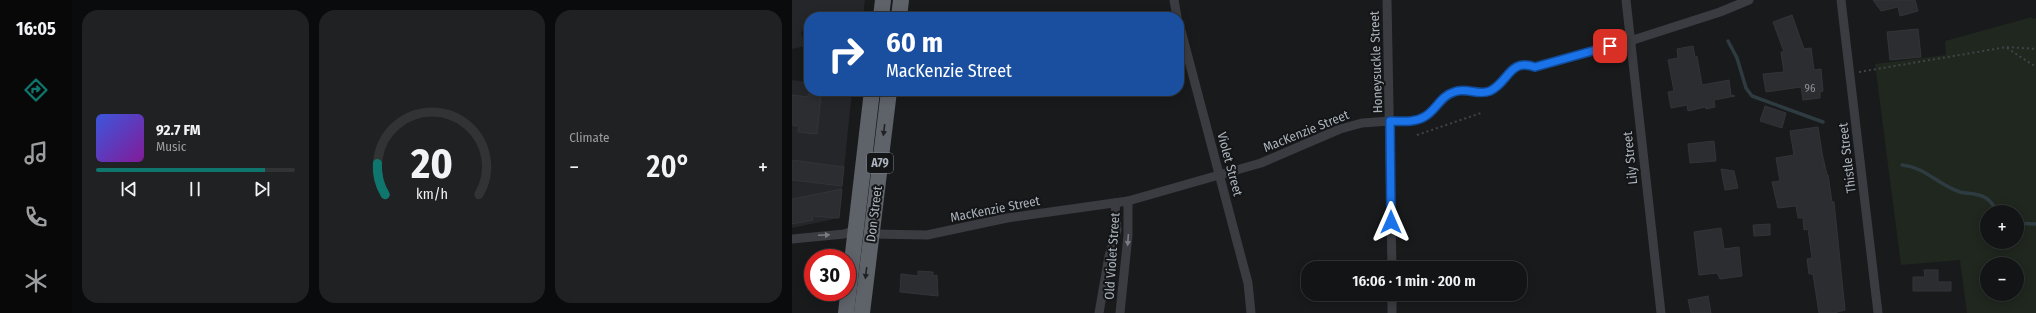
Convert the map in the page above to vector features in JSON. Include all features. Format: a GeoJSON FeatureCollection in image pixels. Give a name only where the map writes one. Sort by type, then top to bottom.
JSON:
{"type":"FeatureCollection","features":[{"type":"Feature","properties":{"kind":"highway"},"geometry":{"type":"LineString","coordinates":[[882,12],[883,0]]}},
{"type":"Feature","properties":{"kind":"highway"},"geometry":{"type":"LineString","coordinates":[[900,12],[901,0]]}},
{"type":"Feature","properties":{"kind":"highway","name":"Don Street"},"geometry":{"type":"LineString","coordinates":[[862,313],[871,234],[869,191],[872,96]]}},
{"type":"Feature","properties":{"kind":"highway","name":"Don Street"},"geometry":{"type":"LineString","coordinates":[[846,313],[856,234],[869,191],[888,96]]}},
{"type":"Feature","properties":{"kind":"highway"},"geometry":{"type":"LineString","coordinates":[[856,234],[871,234]]}},
{"type":"Feature","properties":{"kind":"street"},"geometry":{"type":"LineString","coordinates":[[1174,0],[1177,12]]}},
{"type":"Feature","properties":{"kind":"street","name":"Honeysuckle Street"},"geometry":{"type":"LineString","coordinates":[[1388,0],[1392,261]]}},
{"type":"Feature","properties":{"kind":"street","name":"Lily Street"},"geometry":{"type":"LineString","coordinates":[[1626,0],[1661,313]]}},
{"type":"Feature","properties":{"kind":"street","name":"MacKenzie Street"},"geometry":{"type":"LineString","coordinates":[[1535,67],[1630,41],[1720,12],[1750,0]]}},
{"type":"Feature","properties":{"kind":"street","name":"Thistle Street"},"geometry":{"type":"LineString","coordinates":[[1841,0],[1878,313]]}},
{"type":"Feature","properties":{"kind":"street","name":"Violet Street"},"geometry":{"type":"LineString","coordinates":[[1184,42],[1218,175],[1248,283],[1251,313]]}},
{"type":"Feature","properties":{"kind":"street","name":"MacKenzie Street"},"geometry":{"type":"LineString","coordinates":[[871,234],[927,236],[1007,218],[1128,201],[1275,158],[1340,130],[1362,124],[1390,121]]}},
{"type":"Feature","properties":{"kind":"street","name":"Old Violet Street"},"geometry":{"type":"LineString","coordinates":[[1120,313],[1128,241],[1128,201]]}},
{"type":"Feature","properties":{"kind":"street","name":"Old Violet Street"},"geometry":{"type":"LineString","coordinates":[[1099,313],[1109,256],[1117,230],[1115,203]]}},
{"type":"Feature","properties":{"kind":"street"},"geometry":{"type":"LineString","coordinates":[[792,239],[856,234]]}},
{"type":"Feature","properties":{"kind":"street"},"geometry":{"type":"LineString","coordinates":[[1392,301],[1392,313]]}},
{"type":"Feature","properties":{"kind":"lane","name":"MacKenzie Street"},"geometry":{"type":"LineString","coordinates":[[1390,121],[1421,119],[1453,92],[1465,90],[1486,92],[1496,88],[1518,66],[1527,64],[1535,67]]}},
{"type":"Feature","properties":{"kind":"path"},"geometry":{"type":"LineString","coordinates":[[1850,74],[2007,47],[2036,49]]}},
{"type":"Feature","properties":{"kind":"path"},"geometry":{"type":"LineString","coordinates":[[2007,47],[2036,67]]}},
{"type":"Feature","properties":{"kind":"path"},"geometry":{"type":"LineString","coordinates":[[1417,136],[1481,113]]}},
{"type":"Feature","properties":{"kind":"shaded area"},"geometry":{"type":"Polygon","coordinates":[[[792,0],[865,0],[864,12],[804,12],[804,30],[801,32],[804,46],[792,49],[792,0]]]}},
{"type":"Feature","properties":{"kind":"shaded area"},"geometry":{"type":"Polygon","coordinates":[[[2032,17],[2032,19],[2036,18],[2036,313],[1967,313],[1960,260],[1901,265],[1875,64],[1946,55],[1945,41],[2032,17]]]}},
{"type":"Feature","properties":{"kind":"shaded area"},"geometry":{"type":"Polygon","coordinates":[[[792,80],[804,81],[804,96],[851,96],[839,218],[792,228],[792,80]]]}},
{"type":"Feature","properties":{"kind":"building"},"geometry":{"type":"Polygon","coordinates":[[[1873,0],[1915,0],[1918,11],[1900,16],[1898,7],[1881,11],[1873,0]]]}},
{"type":"Feature","properties":{"kind":"building"},"geometry":{"type":"Polygon","coordinates":[[[1792,15],[1804,49],[1811,48],[1814,70],[1821,69],[1823,91],[1820,92],[1820,98],[1803,100],[1801,87],[1766,92],[1763,74],[1784,72],[1781,52],[1784,52],[1773,22],[1792,15]]]}},
{"type":"Feature","properties":{"kind":"building"},"geometry":{"type":"Polygon","coordinates":[[[1918,29],[1921,57],[1890,60],[1887,32],[1918,29]]]}},
{"type":"Feature","properties":{"kind":"building"},"geometry":{"type":"Polygon","coordinates":[[[1693,46],[1695,57],[1697,56],[1702,85],[1729,80],[1731,95],[1735,96],[1714,100],[1715,107],[1706,109],[1705,107],[1688,111],[1687,105],[1671,108],[1668,92],[1674,91],[1668,60],[1678,58],[1677,49],[1693,46]]]}},
{"type":"Feature","properties":{"kind":"building"},"geometry":{"type":"Polygon","coordinates":[[[792,95],[808,97],[821,96],[817,134],[798,132],[799,126],[792,125],[792,95]]]}},
{"type":"Feature","properties":{"kind":"building"},"geometry":{"type":"Polygon","coordinates":[[[1765,106],[1786,113],[1782,128],[1760,121],[1765,106]]]}},
{"type":"Feature","properties":{"kind":"building"},"geometry":{"type":"Polygon","coordinates":[[[1818,127],[1832,202],[1834,202],[1845,310],[1834,313],[1819,313],[1813,274],[1809,274],[1807,259],[1812,258],[1808,229],[1804,230],[1803,218],[1798,218],[1796,206],[1778,208],[1772,182],[1780,181],[1776,158],[1794,155],[1790,131],[1818,127]]]}},
{"type":"Feature","properties":{"kind":"building"},"geometry":{"type":"Polygon","coordinates":[[[1714,141],[1716,161],[1690,163],[1688,144],[1714,141]]]}},
{"type":"Feature","properties":{"kind":"building"},"geometry":{"type":"Polygon","coordinates":[[[792,160],[844,167],[842,186],[792,180],[792,160]]]}},
{"type":"Feature","properties":{"kind":"building"},"geometry":{"type":"Polygon","coordinates":[[[1721,169],[1734,171],[1738,188],[1725,190],[1721,169]]]}},
{"type":"Feature","properties":{"kind":"building"},"geometry":{"type":"Polygon","coordinates":[[[842,189],[839,218],[812,216],[813,220],[792,224],[792,199],[842,189]]]}},
{"type":"Feature","properties":{"kind":"building"},"geometry":{"type":"Polygon","coordinates":[[[1770,224],[1770,235],[1754,236],[1753,225],[1770,224]]]}},
{"type":"Feature","properties":{"kind":"building"},"geometry":{"type":"Polygon","coordinates":[[[1721,228],[1724,249],[1739,247],[1742,276],[1720,279],[1717,273],[1699,275],[1694,232],[1721,228]]]}},
{"type":"Feature","properties":{"kind":"building"},"geometry":{"type":"Polygon","coordinates":[[[1924,270],[1938,270],[1938,282],[1951,282],[1951,291],[1913,291],[1913,277],[1925,277],[1924,270]]]}},
{"type":"Feature","properties":{"kind":"building"},"geometry":{"type":"Polygon","coordinates":[[[918,271],[933,272],[933,276],[937,275],[938,296],[900,292],[901,274],[918,276],[918,271]]]}},
{"type":"Feature","properties":{"kind":"building"},"geometry":{"type":"Polygon","coordinates":[[[1708,296],[1711,313],[1691,313],[1688,300],[1708,296]]]}},
{"type":"Feature","properties":{"kind":"waterway"},"geometry":{"type":"LineString","coordinates":[[1728,41],[1737,58],[1746,88],[1752,96],[1823,122]]}},
{"type":"Feature","properties":{"kind":"waterway"},"geometry":{"type":"LineString","coordinates":[[1902,165],[1918,169],[1952,189],[1983,196],[1993,205]]}},
{"type":"Feature","properties":{"kind":"waterway"},"geometry":{"type":"LineString","coordinates":[[2024,223],[2036,224]]}},
{"type":"Feature","properties":{"kind":"route"},"geometry":{"type":"LineString","coordinates":[[1391,222],[1390,121],[1421,119],[1446,96],[1456,91],[1465,90],[1483,93],[1496,88],[1513,69],[1520,65],[1527,64],[1535,67],[1555,63],[1610,46]]}}]}
